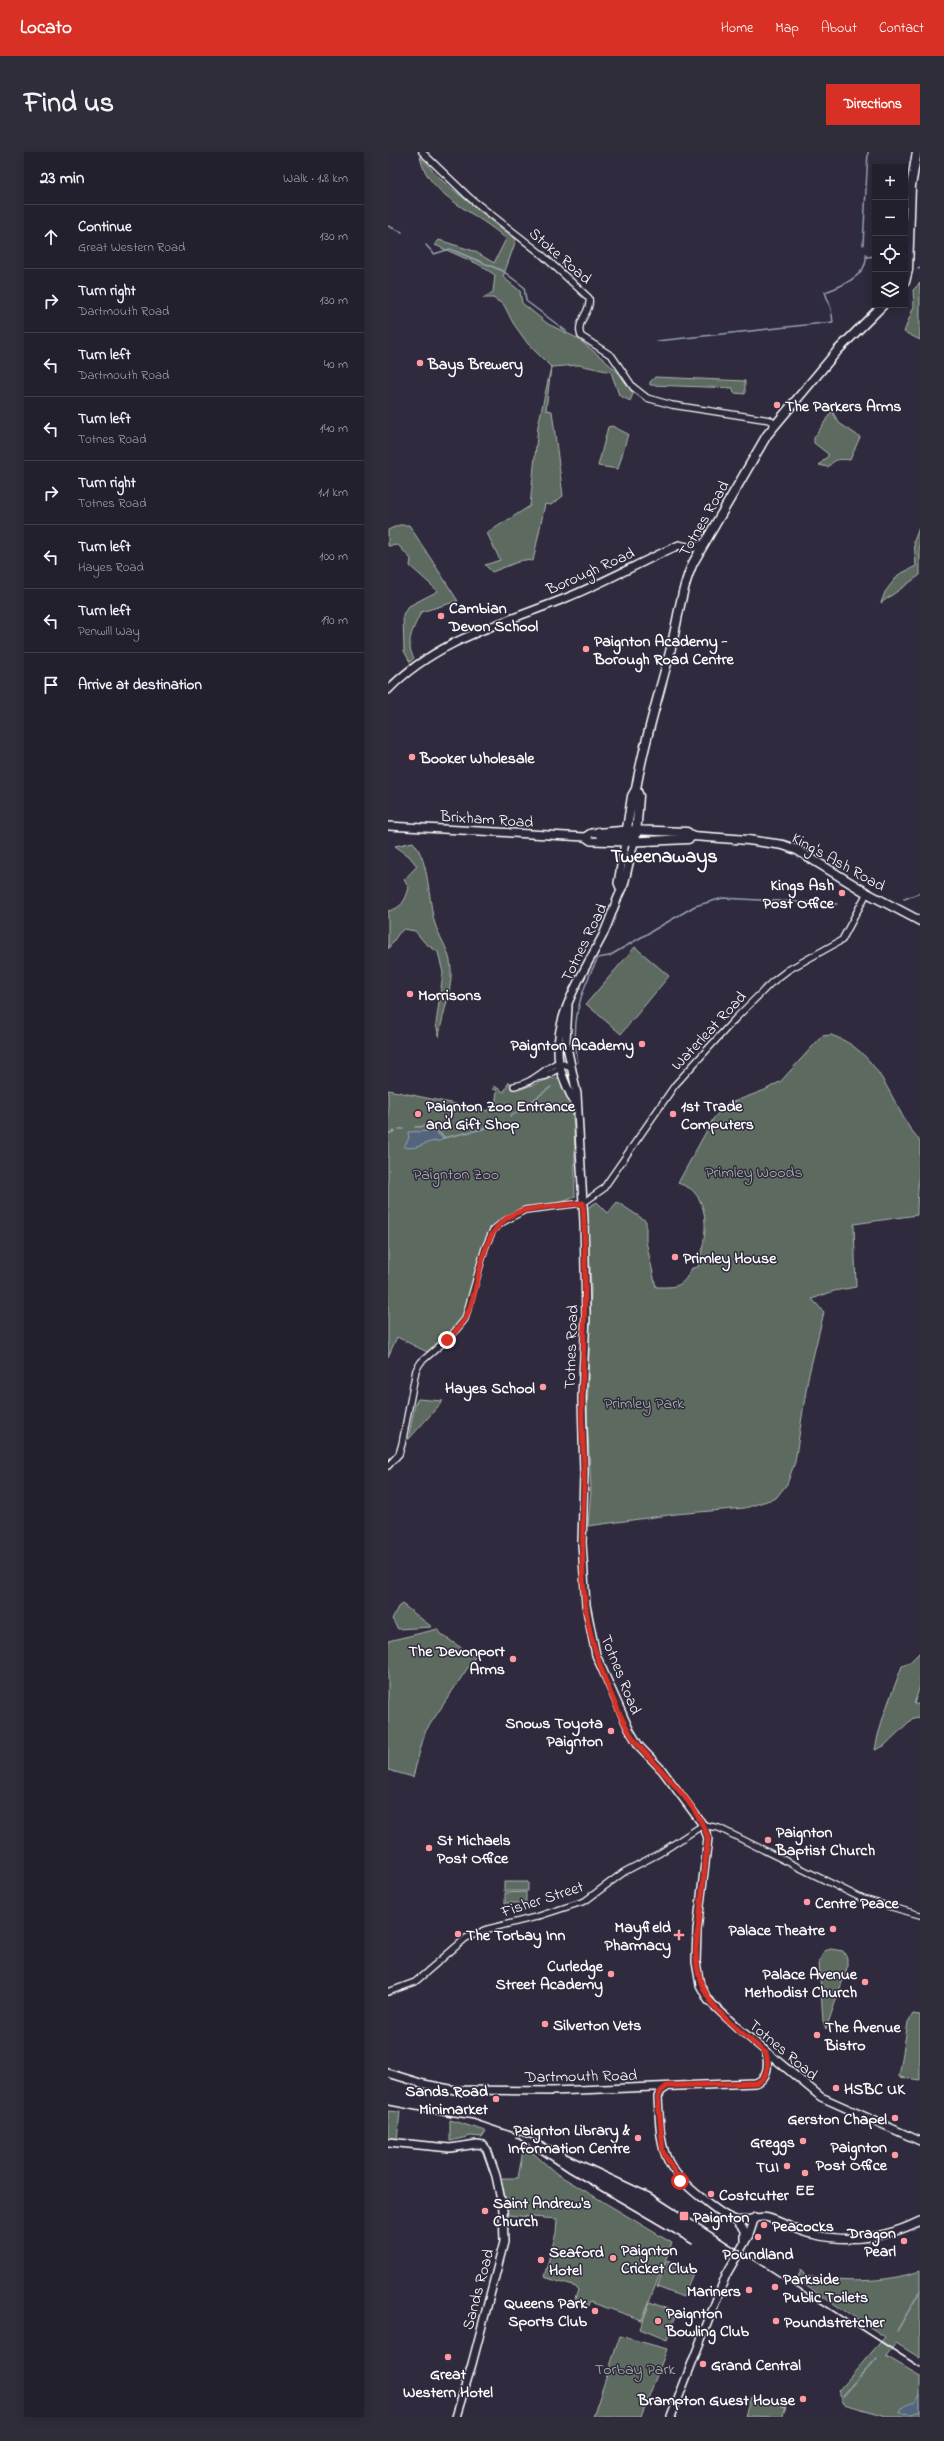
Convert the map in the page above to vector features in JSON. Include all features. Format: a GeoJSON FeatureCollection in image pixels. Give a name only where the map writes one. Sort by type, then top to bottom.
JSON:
{"type":"FeatureCollection","features":[{"type":"Feature","properties":{"kind":"highway"},"geometry":{"type":"LineString","coordinates":[[908,272],[911,186],[917,152]]}},
{"type":"Feature","properties":{"kind":"highway","name":"Totnes Road"},"geometry":{"type":"LineString","coordinates":[[626,836],[632,796],[636,790],[652,718],[673,640],[682,594],[693,563],[760,446],[838,350],[880,308]]}},
{"type":"Feature","properties":{"kind":"highway","name":"Totnes Road"},"geometry":{"type":"LineString","coordinates":[[636,790],[639,796],[636,836]]}},
{"type":"Feature","properties":{"kind":"highway"},"geometry":{"type":"LineString","coordinates":[[598,832],[602,836],[626,836]]}},
{"type":"Feature","properties":{"kind":"highway","name":"King's Ash Road"},"geometry":{"type":"LineString","coordinates":[[626,836],[687,832],[693,836]]}},
{"type":"Feature","properties":{"kind":"highway","name":"King's Ash Road"},"geometry":{"type":"LineString","coordinates":[[626,836],[683,839],[693,836],[748,840],[783,845],[797,850],[867,894],[920,921]]}},
{"type":"Feature","properties":{"kind":"main road","name":"Borough Road"},"geometry":{"type":"LineString","coordinates":[[388,690],[412,667],[459,640],[567,597],[679,545],[690,547],[703,544]]}},
{"type":"Feature","properties":{"kind":"main road"},"geometry":{"type":"LineString","coordinates":[[690,547],[693,554],[693,563]]}},
{"type":"Feature","properties":{"kind":"main road","name":"Brixham Road"},"geometry":{"type":"LineString","coordinates":[[388,826],[585,837],[591,841],[626,836]]}},
{"type":"Feature","properties":{"kind":"main road","name":"Brixham Road"},"geometry":{"type":"LineString","coordinates":[[585,837],[591,833],[598,832]]}},
{"type":"Feature","properties":{"kind":"main road","name":"Totnes Road"},"geometry":{"type":"LineString","coordinates":[[620,890],[618,883],[626,836]]}},
{"type":"Feature","properties":{"kind":"main road","name":"Totnes Road"},"geometry":{"type":"LineString","coordinates":[[636,836],[624,885],[620,890],[615,910],[577,983],[561,1025],[564,1066],[577,1094],[576,1108],[583,1203],[586,1315],[582,1398],[584,1474],[582,1543],[583,1587],[590,1632],[600,1663],[638,1746],[662,1770],[703,1825],[708,1838],[696,1948],[696,1966],[700,1986],[708,2000],[766,2053],[821,2097],[920,2141]]}},
{"type":"Feature","properties":{"kind":"main road","name":"Totnes Road"},"geometry":{"type":"LineString","coordinates":[[564,1066],[568,1055],[566,1042],[568,1006]]}},
{"type":"Feature","properties":{"kind":"main road"},"geometry":{"type":"LineString","coordinates":[[766,2053],[767,2067]]}},
{"type":"Feature","properties":{"kind":"main road"},"geometry":{"type":"LineString","coordinates":[[767,2067],[772,2063],[779,2063]]}},
{"type":"Feature","properties":{"kind":"main road","name":"Dartmouth Road"},"geometry":{"type":"LineString","coordinates":[[388,2073],[424,2084],[455,2090],[552,2091],[755,2083],[762,2079],[767,2067]]}},
{"type":"Feature","properties":{"kind":"main road"},"geometry":{"type":"LineString","coordinates":[[667,2086],[661,2091],[658,2097],[661,2143],[670,2167],[680,2181],[698,2196],[736,2220],[744,2230],[744,2242]]}},
{"type":"Feature","properties":{"kind":"main road"},"geometry":{"type":"LineString","coordinates":[[650,2087],[658,2097]]}},
{"type":"Feature","properties":{"kind":"main road","name":"Sands Road"},"geometry":{"type":"LineString","coordinates":[[388,2142],[450,2148],[477,2144],[483,2146],[487,2150],[496,2176],[503,2210],[504,2242],[472,2364],[456,2417]]}},
{"type":"Feature","properties":{"kind":"main road"},"geometry":{"type":"LineString","coordinates":[[736,2220],[742,2221],[755,2217],[769,2218],[810,2234],[845,2238],[869,2238],[892,2234],[920,2221]]}},
{"type":"Feature","properties":{"kind":"main road"},"geometry":{"type":"LineString","coordinates":[[671,2417],[726,2275],[744,2242],[755,2217]]}},
{"type":"Feature","properties":{"kind":"street","name":"Stoke Road"},"geometry":{"type":"LineString","coordinates":[[422,152],[470,198],[539,252],[589,298],[588,309],[579,326],[581,336],[612,356],[640,394],[672,405],[770,420],[776,425]]}},
{"type":"Feature","properties":{"kind":"street","name":"Waterleat Road"},"geometry":{"type":"LineString","coordinates":[[583,1203],[603,1189],[675,1085],[758,994],[788,970],[842,940],[867,894]]}},
{"type":"Feature","properties":{"kind":"street"},"geometry":{"type":"LineString","coordinates":[[514,1086],[524,1085],[534,1078],[546,1076],[564,1066]]}},
{"type":"Feature","properties":{"kind":"street"},"geometry":{"type":"LineString","coordinates":[[388,1466],[399,1454],[402,1444],[414,1376],[418,1366],[452,1335],[465,1319],[485,1248],[493,1230],[511,1217],[525,1210],[583,1203]]}},
{"type":"Feature","properties":{"kind":"street"},"geometry":{"type":"LineString","coordinates":[[703,1825],[719,1828],[863,1899],[920,1915]]}},
{"type":"Feature","properties":{"kind":"street","name":"Fisher Street"},"geometry":{"type":"LineString","coordinates":[[388,1992],[416,1982],[466,1938],[488,1929],[536,1917],[585,1901],[624,1872],[660,1853],[703,1825]]}},
{"type":"Feature","properties":{"kind":"green space"},"geometry":{"type":"Polygon","coordinates":[[[420,157],[444,182],[516,240],[503,277],[520,291],[522,303],[548,324],[577,338],[621,375],[633,394],[630,401],[619,395],[611,372],[579,365],[551,367],[528,344],[513,323],[504,305],[493,298],[483,298],[493,292],[495,275],[478,264],[435,245],[439,240],[474,251],[494,263],[506,239],[444,194],[433,183],[425,171],[420,157]]]}},
{"type":"Feature","properties":{"kind":"green space"},"geometry":{"type":"Polygon","coordinates":[[[920,283],[920,340],[904,332],[914,306],[913,290],[920,283]]]}},
{"type":"Feature","properties":{"kind":"green space"},"geometry":{"type":"Polygon","coordinates":[[[551,367],[546,410],[552,411],[563,496],[551,505],[545,504],[533,561],[523,560],[492,572],[485,565],[500,560],[487,533],[530,506],[538,426],[551,367]]]}},
{"type":"Feature","properties":{"kind":"green space"},"geometry":{"type":"Polygon","coordinates":[[[655,377],[745,381],[745,394],[734,393],[733,388],[650,385],[650,382],[655,377]]]}},
{"type":"Feature","properties":{"kind":"green space"},"geometry":{"type":"Polygon","coordinates":[[[832,411],[839,423],[860,437],[850,460],[841,459],[828,467],[819,465],[828,456],[828,454],[814,443],[814,438],[832,411]]]}},
{"type":"Feature","properties":{"kind":"green space"},"geometry":{"type":"Polygon","coordinates":[[[612,426],[628,434],[618,469],[598,466],[608,427],[612,426]]]}},
{"type":"Feature","properties":{"kind":"green space"},"geometry":{"type":"Polygon","coordinates":[[[399,525],[409,525],[458,601],[421,612],[411,635],[410,646],[414,658],[410,662],[404,651],[403,614],[409,606],[438,591],[410,566],[411,559],[398,545],[388,546],[388,530],[399,525]]]}},
{"type":"Feature","properties":{"kind":"green space"},"geometry":{"type":"Polygon","coordinates":[[[920,525],[920,575],[881,603],[885,592],[898,575],[916,566],[914,541],[920,525]]]}},
{"type":"Feature","properties":{"kind":"green space"},"geometry":{"type":"Polygon","coordinates":[[[413,842],[419,850],[423,860],[435,924],[450,961],[450,989],[439,1037],[436,1024],[443,973],[438,952],[425,943],[415,931],[404,929],[399,933],[388,949],[388,911],[400,906],[406,897],[409,888],[404,880],[417,866],[409,856],[395,846],[413,842]]]}},
{"type":"Feature","properties":{"kind":"green space"},"geometry":{"type":"Polygon","coordinates":[[[635,947],[669,976],[621,1034],[586,1004],[635,947]]]}},
{"type":"Feature","properties":{"kind":"green space","name":"Primley Woods"},"geometry":{"type":"Polygon","coordinates":[[[831,1035],[845,1041],[868,1059],[885,1083],[907,1125],[920,1142],[917,1215],[854,1224],[856,1287],[834,1291],[812,1299],[824,1312],[808,1378],[795,1462],[787,1484],[776,1498],[745,1508],[676,1514],[588,1526],[591,1489],[587,1416],[591,1288],[587,1208],[597,1202],[608,1213],[617,1202],[646,1221],[646,1241],[656,1287],[669,1287],[682,1283],[692,1268],[698,1267],[704,1238],[705,1218],[700,1200],[694,1192],[678,1183],[713,1119],[725,1105],[765,1090],[781,1081],[822,1036],[831,1035]]]}},
{"type":"Feature","properties":{"kind":"green space","name":"Paignton Zoo"},"geometry":{"type":"Polygon","coordinates":[[[552,1078],[560,1078],[566,1088],[570,1101],[573,1117],[575,1152],[575,1197],[547,1208],[525,1210],[493,1230],[465,1319],[431,1354],[397,1337],[388,1357],[388,1090],[489,1111],[490,1106],[495,1107],[497,1090],[493,1089],[494,1086],[504,1092],[509,1082],[521,1089],[552,1078]]]}},
{"type":"Feature","properties":{"kind":"green space"},"geometry":{"type":"Polygon","coordinates":[[[418,1399],[443,1401],[408,1440],[415,1404],[418,1399]]]}},
{"type":"Feature","properties":{"kind":"green space"},"geometry":{"type":"Polygon","coordinates":[[[402,1604],[432,1627],[398,1629],[392,1619],[398,1607],[402,1604]]]}},
{"type":"Feature","properties":{"kind":"green space"},"geometry":{"type":"Polygon","coordinates":[[[438,1629],[442,1635],[475,1657],[425,1732],[413,1777],[388,1770],[388,1641],[438,1629]]]}},
{"type":"Feature","properties":{"kind":"green space"},"geometry":{"type":"Polygon","coordinates":[[[920,1652],[920,1686],[914,1704],[920,1704],[920,1717],[913,1718],[884,1746],[875,1750],[883,1718],[902,1666],[910,1662],[920,1652]]]}},
{"type":"Feature","properties":{"kind":"green space"},"geometry":{"type":"Polygon","coordinates":[[[504,1882],[528,1882],[528,1891],[504,1891],[504,1882]]]}},
{"type":"Feature","properties":{"kind":"green space"},"geometry":{"type":"Polygon","coordinates":[[[526,1892],[526,1903],[505,1903],[505,1893],[526,1892]]]}},
{"type":"Feature","properties":{"kind":"green space"},"geometry":{"type":"Polygon","coordinates":[[[831,1949],[843,1951],[847,1958],[847,1968],[826,2029],[823,2021],[819,1962],[824,1951],[831,1949]]]}},
{"type":"Feature","properties":{"kind":"green space"},"geometry":{"type":"Polygon","coordinates":[[[913,2014],[920,2015],[920,2080],[899,2077],[908,2022],[913,2014]]]}},
{"type":"Feature","properties":{"kind":"green space"},"geometry":{"type":"Polygon","coordinates":[[[388,2111],[400,2112],[397,2140],[388,2137],[388,2111]]]}},
{"type":"Feature","properties":{"kind":"green space"},"geometry":{"type":"Polygon","coordinates":[[[450,2120],[486,2131],[482,2137],[471,2136],[450,2141],[450,2120]]]}},
{"type":"Feature","properties":{"kind":"green space"},"geometry":{"type":"Polygon","coordinates":[[[524,2145],[557,2174],[672,2243],[642,2320],[590,2302],[588,2306],[575,2299],[578,2290],[576,2287],[544,2277],[556,2233],[557,2219],[507,2215],[501,2178],[518,2178],[524,2145]]]}},
{"type":"Feature","properties":{"kind":"green space"},"geometry":{"type":"Polygon","coordinates":[[[667,2260],[694,2271],[683,2297],[657,2287],[667,2260]]]}},
{"type":"Feature","properties":{"kind":"green space"},"geometry":{"type":"Polygon","coordinates":[[[801,2269],[806,2276],[849,2281],[878,2280],[920,2271],[920,2358],[896,2343],[886,2356],[920,2376],[920,2417],[890,2417],[844,2404],[838,2391],[885,2337],[797,2280],[801,2269]]]}},
{"type":"Feature","properties":{"kind":"green space","name":"Paignton Bowling Club"},"geometry":{"type":"Polygon","coordinates":[[[650,2302],[677,2313],[667,2340],[640,2329],[650,2302]]]}},
{"type":"Feature","properties":{"kind":"green space","name":"Torbay Park"},"geometry":{"type":"Polygon","coordinates":[[[620,2336],[667,2349],[641,2417],[593,2417],[620,2336]]]}},
{"type":"Feature","properties":{"kind":"green space"},"geometry":{"type":"Polygon","coordinates":[[[751,2397],[786,2407],[782,2417],[745,2416],[751,2397]]]}},
{"type":"Feature","properties":{"kind":"water"},"geometry":{"type":"Polygon","coordinates":[[[434,1131],[443,1138],[440,1141],[430,1142],[414,1148],[404,1147],[409,1138],[408,1132],[434,1131]]]}},
{"type":"Feature","properties":{"kind":"water"},"geometry":{"type":"Polygon","coordinates":[[[920,2395],[920,2411],[911,2414],[900,2413],[906,2405],[915,2403],[920,2395]]]}},
{"type":"Feature","properties":{"kind":"waterway"},"geometry":{"type":"LineString","coordinates":[[863,245],[868,152]]}},
{"type":"Feature","properties":{"kind":"waterway"},"geometry":{"type":"LineString","coordinates":[[388,226],[402,232]]}},
{"type":"Feature","properties":{"kind":"waterway"},"geometry":{"type":"LineString","coordinates":[[426,245],[434,254],[450,249],[503,271],[524,287],[526,301],[566,331]]}},
{"type":"Feature","properties":{"kind":"waterway"},"geometry":{"type":"LineString","coordinates":[[657,341],[833,322],[831,309],[825,292],[838,287],[858,274],[863,269],[866,262],[866,255]]}},
{"type":"Feature","properties":{"kind":"waterway"},"geometry":{"type":"LineString","coordinates":[[867,257],[872,256]]}},
{"type":"Feature","properties":{"kind":"waterway"},"geometry":{"type":"LineString","coordinates":[[904,899],[920,893]]}},
{"type":"Feature","properties":{"kind":"waterway"},"geometry":{"type":"LineString","coordinates":[[578,1062],[575,1034],[578,1008],[586,983],[598,958],[609,956],[695,906],[723,898],[837,904]]}},
{"type":"Feature","properties":{"kind":"waterway"},"geometry":{"type":"LineString","coordinates":[[510,1117],[551,1087]]}},
{"type":"Feature","properties":{"kind":"waterway"},"geometry":{"type":"LineString","coordinates":[[443,1138],[483,1129],[500,1123]]}},
{"type":"Feature","properties":{"kind":"waterway"},"geometry":{"type":"LineString","coordinates":[[415,1127],[432,1126],[445,1138]]}},
{"type":"Feature","properties":{"kind":"waterway"},"geometry":{"type":"LineString","coordinates":[[388,1134],[395,1131]]}},
{"type":"Feature","properties":{"kind":"waterway"},"geometry":{"type":"LineString","coordinates":[[897,2331],[920,2291]]}},
{"type":"Feature","properties":{"kind":"waterway"},"geometry":{"type":"LineString","coordinates":[[843,2396],[877,2358]]}},
{"type":"Feature","properties":{"kind":"railway"},"geometry":{"type":"LineString","coordinates":[[388,2105],[451,2117]]}},
{"type":"Feature","properties":{"kind":"railway"},"geometry":{"type":"LineString","coordinates":[[446,2115],[473,2119],[541,2142],[650,2193],[920,2367]]}},
{"type":"Feature","properties":{"kind":"railway"},"geometry":{"type":"LineString","coordinates":[[516,2137],[569,2172],[692,2244]]}},
{"type":"Feature","properties":{"kind":"place","name":"Bays Brewery"},"geometry":{"type":"Point","coordinates":[420,363]}},
{"type":"Feature","properties":{"kind":"place","name":"The Parkers Arms"},"geometry":{"type":"Point","coordinates":[777,405]}},
{"type":"Feature","properties":{"kind":"place","name":"Cambian Devon School"},"geometry":{"type":"Point","coordinates":[441,616]}},
{"type":"Feature","properties":{"kind":"place","name":"Paignton Academy - Borough Road Centre"},"geometry":{"type":"Point","coordinates":[586,649]}},
{"type":"Feature","properties":{"kind":"place","name":"Booker Wholesale"},"geometry":{"type":"Point","coordinates":[412,757]}},
{"type":"Feature","properties":{"kind":"place","name":"Kings Ash Post Office"},"geometry":{"type":"Point","coordinates":[842,893]}},
{"type":"Feature","properties":{"kind":"place","name":"Morrisons"},"geometry":{"type":"Point","coordinates":[410,994]}},
{"type":"Feature","properties":{"kind":"place","name":"Paignton Academy"},"geometry":{"type":"Point","coordinates":[642,1044]}},
{"type":"Feature","properties":{"kind":"place","name":"Paignton Zoo Entrance and Gift Shop"},"geometry":{"type":"Point","coordinates":[418,1114]}},
{"type":"Feature","properties":{"kind":"place","name":"1st Trade Computers"},"geometry":{"type":"Point","coordinates":[673,1114]}},
{"type":"Feature","properties":{"kind":"place","name":"Primley House"},"geometry":{"type":"Point","coordinates":[675,1257]}},
{"type":"Feature","properties":{"kind":"place","name":"Hayes School"},"geometry":{"type":"Point","coordinates":[543,1387]}},
{"type":"Feature","properties":{"kind":"place","name":"The Devonport Arms"},"geometry":{"type":"Point","coordinates":[513,1659]}},
{"type":"Feature","properties":{"kind":"place","name":"Snows Toyota Paignton"},"geometry":{"type":"Point","coordinates":[611,1731]}},
{"type":"Feature","properties":{"kind":"place","name":"Paignton Baptist Church"},"geometry":{"type":"Point","coordinates":[768,1840]}},
{"type":"Feature","properties":{"kind":"place","name":"St Michaels Post Office"},"geometry":{"type":"Point","coordinates":[429,1848]}},
{"type":"Feature","properties":{"kind":"place","name":"Centre Peace"},"geometry":{"type":"Point","coordinates":[807,1902]}},
{"type":"Feature","properties":{"kind":"place","name":"Palace Theatre"},"geometry":{"type":"Point","coordinates":[833,1929]}},
{"type":"Feature","properties":{"kind":"place","name":"The Torbay Inn"},"geometry":{"type":"Point","coordinates":[458,1934]}},
{"type":"Feature","properties":{"kind":"place","name":"Mayfield Pharmacy"},"geometry":{"type":"Point","coordinates":[679,1935]}},
{"type":"Feature","properties":{"kind":"place","name":"Curledge Street Academy"},"geometry":{"type":"Point","coordinates":[611,1974]}},
{"type":"Feature","properties":{"kind":"place","name":"Palace Avenue Methodist Church"},"geometry":{"type":"Point","coordinates":[865,1982]}},
{"type":"Feature","properties":{"kind":"place","name":"Silverton Vets"},"geometry":{"type":"Point","coordinates":[545,2024]}},
{"type":"Feature","properties":{"kind":"place","name":"The Avenue Bistro"},"geometry":{"type":"Point","coordinates":[817,2035]}},
{"type":"Feature","properties":{"kind":"place","name":"HSBC UK"},"geometry":{"type":"Point","coordinates":[836,2088]}},
{"type":"Feature","properties":{"kind":"place","name":"Sands Road Minimarket"},"geometry":{"type":"Point","coordinates":[496,2099]}},
{"type":"Feature","properties":{"kind":"place","name":"Gerston Chapel"},"geometry":{"type":"Point","coordinates":[895,2118]}},
{"type":"Feature","properties":{"kind":"place","name":"Paignton Library & Information Centre"},"geometry":{"type":"Point","coordinates":[638,2138]}},
{"type":"Feature","properties":{"kind":"place","name":"Greggs"},"geometry":{"type":"Point","coordinates":[803,2141]}},
{"type":"Feature","properties":{"kind":"place","name":"Paignton Post Office"},"geometry":{"type":"Point","coordinates":[895,2155]}},
{"type":"Feature","properties":{"kind":"place","name":"TUI"},"geometry":{"type":"Point","coordinates":[787,2166]}},
{"type":"Feature","properties":{"kind":"place","name":"EE"},"geometry":{"type":"Point","coordinates":[805,2173]}},
{"type":"Feature","properties":{"kind":"place","name":"Costcutter"},"geometry":{"type":"Point","coordinates":[711,2194]}},
{"type":"Feature","properties":{"kind":"place","name":"Saint Andrew's Church"},"geometry":{"type":"Point","coordinates":[485,2211]}},
{"type":"Feature","properties":{"kind":"place","name":"Paignton"},"geometry":{"type":"Point","coordinates":[684,2216]}},
{"type":"Feature","properties":{"kind":"place","name":"Peacocks"},"geometry":{"type":"Point","coordinates":[764,2225]}},
{"type":"Feature","properties":{"kind":"place","name":"Poundland"},"geometry":{"type":"Point","coordinates":[758,2237]}},
{"type":"Feature","properties":{"kind":"place","name":"Dragon Pearl"},"geometry":{"type":"Point","coordinates":[904,2241]}},
{"type":"Feature","properties":{"kind":"place","name":"Paignton Cricket Club"},"geometry":{"type":"Point","coordinates":[613,2258]}},
{"type":"Feature","properties":{"kind":"place","name":"Seaford Hotel"},"geometry":{"type":"Point","coordinates":[541,2260]}},
{"type":"Feature","properties":{"kind":"place","name":"Parkside Public Toilets"},"geometry":{"type":"Point","coordinates":[775,2287]}},
{"type":"Feature","properties":{"kind":"place","name":"Mariners"},"geometry":{"type":"Point","coordinates":[749,2290]}},
{"type":"Feature","properties":{"kind":"place","name":"Queens Park Sports Club"},"geometry":{"type":"Point","coordinates":[595,2311]}},
{"type":"Feature","properties":{"kind":"place","name":"Paignton Bowling Club"},"geometry":{"type":"Point","coordinates":[658,2321]}},
{"type":"Feature","properties":{"kind":"place","name":"Poundstretcher"},"geometry":{"type":"Point","coordinates":[776,2321]}},
{"type":"Feature","properties":{"kind":"place","name":"Great Western Hotel"},"geometry":{"type":"Point","coordinates":[448,2357]}},
{"type":"Feature","properties":{"kind":"place","name":"Grand Central"},"geometry":{"type":"Point","coordinates":[703,2364]}},
{"type":"Feature","properties":{"kind":"place","name":"Brampton Guest House"},"geometry":{"type":"Point","coordinates":[803,2399]}},
{"type":"Feature","properties":{"kind":"district","name":"Tweenaways"},"geometry":{"type":"Point","coordinates":[664,855]}},
{"type":"Feature","properties":{"kind":"route"},"geometry":{"type":"LineString","coordinates":[[447,1340],[465,1319],[475,1290],[485,1248],[493,1230],[503,1222],[525,1210],[583,1203],[586,1315],[582,1398],[584,1474],[582,1543],[583,1587],[590,1632],[596,1655],[615,1700],[638,1746],[662,1770],[673,1784],[703,1825],[708,1838],[696,1948],[696,1962],[700,1986],[708,2000],[739,2030],[766,2053],[768,2060],[765,2075],[760,2082],[667,2086],[661,2091],[658,2097],[661,2143],[663,2152],[670,2167],[680,2181]]}},
{"type":"Feature","properties":{"kind":"park label","name":"Primley Park"},"geometry":{"type":"Point","coordinates":[644,1402]}}]}
